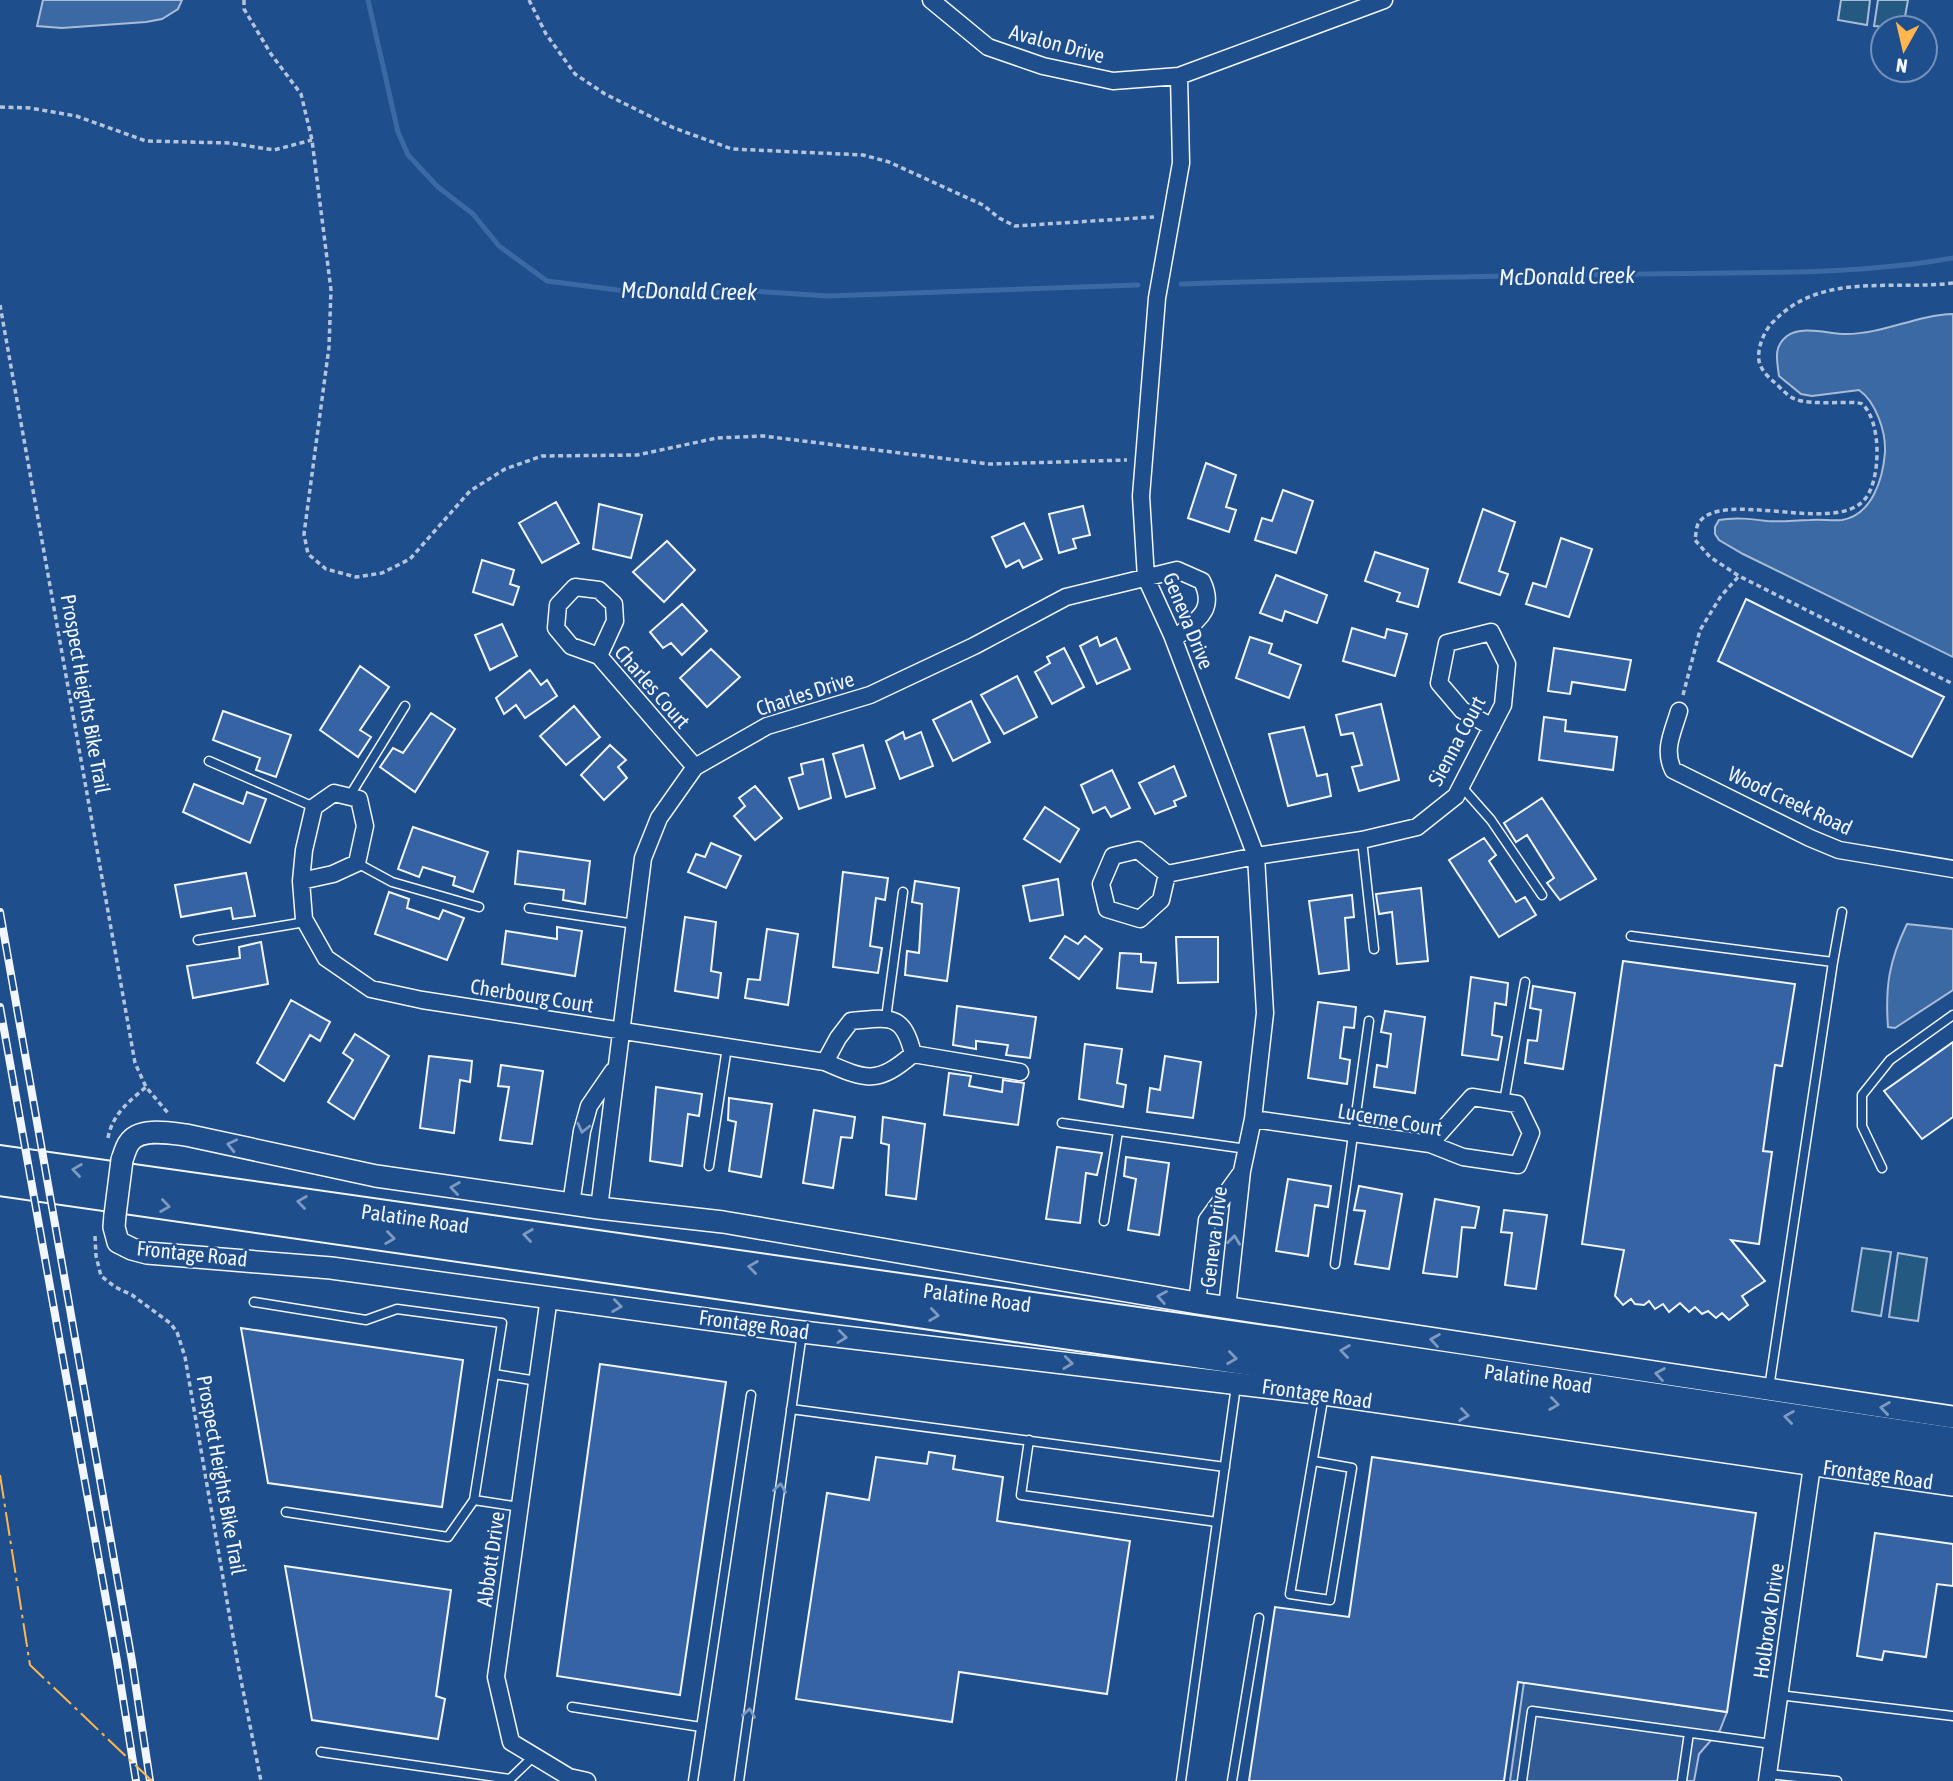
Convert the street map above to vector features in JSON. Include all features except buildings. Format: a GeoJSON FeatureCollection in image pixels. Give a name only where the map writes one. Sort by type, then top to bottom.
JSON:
{"type":"FeatureCollection","features":[{"type":"Feature","properties":{"kind":"highway","name":"Palatine Road"},"geometry":{"type":"LineString","coordinates":[[0,1159],[1275,1340],[1953,1441]]}},
{"type":"Feature","properties":{"kind":"highway","name":"Palatine Road"},"geometry":{"type":"LineString","coordinates":[[0,1182],[1953,1464]]}},
{"type":"Feature","properties":{"kind":"street","name":"Avalon Drive"},"geometry":{"type":"LineString","coordinates":[[931,0],[988,47],[1043,65],[1113,81],[1179,76],[1384,0]]}},
{"type":"Feature","properties":{"kind":"street","name":"Geneva Drive"},"geometry":{"type":"LineString","coordinates":[[1179,76],[1181,163],[1157,298],[1140,496],[1146,578],[1174,639],[1256,856],[1265,1013],[1253,1119],[1242,1171],[1227,1308]]}},
{"type":"Feature","properties":{"kind":"street","name":"Charles Drive"},"geometry":{"type":"LineString","coordinates":[[599,1208],[643,858],[659,818],[695,767],[767,726],[870,695],[974,646],[1066,597],[1177,570],[1202,580],[1208,602],[1205,612],[1174,639]]}},
{"type":"Feature","properties":{"kind":"street","name":"Charles Court"},"geometry":{"type":"LineString","coordinates":[[599,656],[615,621],[614,604],[599,590],[575,587],[558,605],[556,628],[571,646],[599,656],[695,767]]}},
{"type":"Feature","properties":{"kind":"street","name":"Sienna Court"},"geometry":{"type":"LineString","coordinates":[[1167,874],[1256,856],[1362,840],[1417,827],[1456,796],[1492,727],[1503,705],[1507,664],[1491,632],[1447,643],[1438,683],[1462,710],[1492,727]]}},
{"type":"Feature","properties":{"kind":"street","name":"Wood Creek Road"},"geometry":{"type":"LineString","coordinates":[[1679,711],[1669,744],[1668,758],[1673,770],[1839,850],[1953,869]]}},
{"type":"Feature","properties":{"kind":"street"},"geometry":{"type":"LineString","coordinates":[[301,881],[333,874],[357,863],[365,826],[359,799],[334,793],[314,807]]}},
{"type":"Feature","properties":{"kind":"street","name":"Cherbourg Court"},"geometry":{"type":"LineString","coordinates":[[314,807],[304,850],[301,881],[305,922],[326,958],[371,989],[422,1000],[825,1062],[873,1078],[894,1070],[913,1054]]}},
{"type":"Feature","properties":{"kind":"street"},"geometry":{"type":"LineString","coordinates":[[1139,850],[1167,874],[1161,900],[1140,919],[1107,909],[1101,884],[1113,856],[1139,850]]}},
{"type":"Feature","properties":{"kind":"street"},"geometry":{"type":"LineString","coordinates":[[825,1062],[851,1021],[886,1018],[896,1021],[908,1033],[913,1054],[1020,1072]]}},
{"type":"Feature","properties":{"kind":"street","name":"Charles Drive"},"geometry":{"type":"LineString","coordinates":[[572,1204],[582,1131],[589,1105],[615,1069]]}},
{"type":"Feature","properties":{"kind":"street"},"geometry":{"type":"LineString","coordinates":[[1430,1144],[1472,1097],[1504,1102]]}},
{"type":"Feature","properties":{"kind":"street","name":"Lucerne Court"},"geometry":{"type":"LineString","coordinates":[[1253,1119],[1430,1144],[1463,1157],[1518,1165],[1531,1133],[1517,1104],[1504,1102]]}},
{"type":"Feature","properties":{"kind":"street"},"geometry":{"type":"LineString","coordinates":[[115,1153],[134,1138],[157,1131],[186,1135],[376,1176],[599,1208],[723,1222],[1227,1308],[1953,1417]]}},
{"type":"Feature","properties":{"kind":"street","name":"Frontage Road"},"geometry":{"type":"LineString","coordinates":[[115,1153],[114,1227],[118,1242],[147,1253],[331,1268],[802,1332],[1324,1394],[1953,1485]]}},
{"type":"Feature","properties":{"kind":"street","name":"Geneva Drive"},"geometry":{"type":"LineString","coordinates":[[1197,1303],[1207,1220],[1242,1171]]}},
{"type":"Feature","properties":{"kind":"street","name":"Abbott Drive"},"geometry":{"type":"LineString","coordinates":[[549,1297],[496,1677],[511,1742],[569,1777],[587,1781]]}},
{"type":"Feature","properties":{"kind":"street","name":"Holbrook Drive"},"geometry":{"type":"LineString","coordinates":[[1767,1778],[1812,1466]]}},
{"type":"Feature","properties":{"kind":"lane"},"geometry":{"type":"LineString","coordinates":[[349,797],[405,706]]}},
{"type":"Feature","properties":{"kind":"lane"},"geometry":{"type":"LineString","coordinates":[[209,761],[314,807]]}},
{"type":"Feature","properties":{"kind":"lane"},"geometry":{"type":"LineString","coordinates":[[1461,786],[1491,820],[1542,895]]}},
{"type":"Feature","properties":{"kind":"lane"},"geometry":{"type":"LineString","coordinates":[[1362,840],[1374,949]]}},
{"type":"Feature","properties":{"kind":"lane"},"geometry":{"type":"LineString","coordinates":[[357,863],[392,882],[479,907]]}},
{"type":"Feature","properties":{"kind":"lane"},"geometry":{"type":"LineString","coordinates":[[886,1018],[903,892]]}},
{"type":"Feature","properties":{"kind":"lane"},"geometry":{"type":"LineString","coordinates":[[529,908],[635,924]]}},
{"type":"Feature","properties":{"kind":"lane"},"geometry":{"type":"LineString","coordinates":[[1769,1391],[1842,912]]}},
{"type":"Feature","properties":{"kind":"lane"},"geometry":{"type":"LineString","coordinates":[[198,940],[305,922]]}},
{"type":"Feature","properties":{"kind":"lane"},"geometry":{"type":"LineString","coordinates":[[1631,936],[1833,962]]}},
{"type":"Feature","properties":{"kind":"lane"},"geometry":{"type":"LineString","coordinates":[[1504,1102],[1525,982]]}},
{"type":"Feature","properties":{"kind":"lane"},"geometry":{"type":"LineString","coordinates":[[1882,1168],[1862,1126],[1862,1095],[1891,1060],[1953,1015]]}},
{"type":"Feature","properties":{"kind":"lane"},"geometry":{"type":"LineString","coordinates":[[1335,1264],[1369,1021]]}},
{"type":"Feature","properties":{"kind":"lane"},"geometry":{"type":"LineString","coordinates":[[709,1166],[727,1047]]}},
{"type":"Feature","properties":{"kind":"lane"},"geometry":{"type":"LineString","coordinates":[[1062,1123],[1247,1149]]}},
{"type":"Feature","properties":{"kind":"lane"},"geometry":{"type":"LineString","coordinates":[[1104,1221],[1118,1131]]}},
{"type":"Feature","properties":{"kind":"lane"},"geometry":{"type":"LineString","coordinates":[[254,1302],[366,1320],[397,1309],[502,1323],[474,1500],[448,1537],[286,1512]]}},
{"type":"Feature","properties":{"kind":"lane"},"geometry":{"type":"LineString","coordinates":[[739,1781],[802,1332]]}},
{"type":"Feature","properties":{"kind":"lane"},"geometry":{"type":"LineString","coordinates":[[494,1374],[537,1381]]}},
{"type":"Feature","properties":{"kind":"lane"},"geometry":{"type":"LineString","coordinates":[[1181,1781],[1236,1383]]}},
{"type":"Feature","properties":{"kind":"lane"},"geometry":{"type":"LineString","coordinates":[[1312,1461],[1352,1468],[1330,1600],[1290,1594],[1312,1461],[1324,1394]]}},
{"type":"Feature","properties":{"kind":"lane"},"geometry":{"type":"LineString","coordinates":[[693,1781],[751,1395]]}},
{"type":"Feature","properties":{"kind":"lane"},"geometry":{"type":"LineString","coordinates":[[791,1409],[1225,1467]]}},
{"type":"Feature","properties":{"kind":"lane"},"geometry":{"type":"LineString","coordinates":[[1029,1440],[1021,1495],[1217,1522]]}},
{"type":"Feature","properties":{"kind":"lane"},"geometry":{"type":"LineString","coordinates":[[474,1500],[520,1507]]}},
{"type":"Feature","properties":{"kind":"lane"},"geometry":{"type":"LineString","coordinates":[[1232,1781],[1259,1618]]}},
{"type":"Feature","properties":{"kind":"lane"},"geometry":{"type":"LineString","coordinates":[[1779,1695],[1953,1716]]}},
{"type":"Feature","properties":{"kind":"lane"},"geometry":{"type":"LineString","coordinates":[[572,1707],[701,1727]]}},
{"type":"Feature","properties":{"kind":"lane"},"geometry":{"type":"LineString","coordinates":[[1522,1781],[1532,1711],[1772,1744]]}},
{"type":"Feature","properties":{"kind":"lane"},"geometry":{"type":"LineString","coordinates":[[1682,1781],[1689,1733]]}},
{"type":"Feature","properties":{"kind":"lane"},"geometry":{"type":"LineString","coordinates":[[321,1752],[510,1779],[534,1756]]}},
{"type":"Feature","properties":{"kind":"lane"},"geometry":{"type":"LineString","coordinates":[[1767,1778],[1837,1781]]}},
{"type":"Feature","properties":{"kind":"path"},"geometry":{"type":"LineString","coordinates":[[244,0],[244,9],[271,54],[300,94],[312,140],[331,290],[329,347],[304,534],[308,554],[326,569],[356,576],[382,573],[410,559],[470,491],[505,470],[542,456],[637,455],[717,438],[763,436],[989,464],[1144,460]]}},
{"type":"Feature","properties":{"kind":"path"},"geometry":{"type":"LineString","coordinates":[[529,0],[545,34],[575,74],[605,94],[674,128],[732,149],[863,155],[889,162],[984,205],[999,218],[1015,226],[1172,216]]}},
{"type":"Feature","properties":{"kind":"path"},"geometry":{"type":"LineString","coordinates":[[0,107],[30,108],[76,116],[146,141],[230,143],[274,150],[312,140]]}},
{"type":"Feature","properties":{"kind":"path"},"geometry":{"type":"LineString","coordinates":[[1953,283],[1888,284],[1829,289],[1784,310],[1767,328],[1760,349],[1759,363],[1767,375],[1793,398],[1810,402],[1841,404],[1853,401],[1862,404],[1871,417],[1878,450],[1875,476],[1865,500],[1846,510],[1816,513],[1726,509],[1708,515],[1698,524],[1695,540],[1710,556],[1739,576],[1953,684]]}},
{"type":"Feature","properties":{"kind":"path","name":"Prospect Heights Bike Trail"},"geometry":{"type":"LineString","coordinates":[[0,305],[135,1063],[145,1087],[156,1101],[177,1118]]}},
{"type":"Feature","properties":{"kind":"path"},"geometry":{"type":"LineString","coordinates":[[1679,711],[1700,630],[1721,596],[1739,576]]}},
{"type":"Feature","properties":{"kind":"path"},"geometry":{"type":"LineString","coordinates":[[115,1153],[110,1128],[116,1116],[145,1087]]}},
{"type":"Feature","properties":{"kind":"path","name":"Prospect Heights Bike Trail"},"geometry":{"type":"LineString","coordinates":[[95,1230],[96,1256],[101,1276],[170,1323],[177,1332],[185,1357],[261,1781]]}},
{"type":"Feature","properties":{"kind":"shaded area"},"geometry":{"type":"Polygon","coordinates":[[[43,0],[182,0],[178,9],[162,19],[62,28],[37,26],[43,0]]]}},
{"type":"Feature","properties":{"kind":"shaded area"},"geometry":{"type":"Polygon","coordinates":[[[1841,0],[1870,0],[1867,25],[1838,20],[1841,0]]]}},
{"type":"Feature","properties":{"kind":"shaded area"},"geometry":{"type":"Polygon","coordinates":[[[1878,0],[1908,0],[1906,14],[1876,14],[1878,0]]]}},
{"type":"Feature","properties":{"kind":"shaded area"},"geometry":{"type":"Polygon","coordinates":[[[1953,314],[1953,657],[1743,554],[1719,540],[1715,527],[1719,520],[1731,519],[1842,520],[1861,511],[1878,484],[1884,462],[1885,444],[1879,418],[1870,402],[1859,390],[1812,396],[1801,394],[1779,376],[1778,349],[1787,336],[1800,331],[1860,333],[1953,314]]]}},
{"type":"Feature","properties":{"kind":"shaded area"},"geometry":{"type":"Polygon","coordinates":[[[1907,924],[1953,929],[1953,990],[1895,1028],[1888,1027],[1890,974],[1907,924]]]}},
{"type":"Feature","properties":{"kind":"shaded area"},"geometry":{"type":"Polygon","coordinates":[[[1862,1248],[1891,1252],[1881,1316],[1852,1311],[1862,1248]]]}},
{"type":"Feature","properties":{"kind":"shaded area"},"geometry":{"type":"Polygon","coordinates":[[[1898,1253],[1927,1258],[1918,1321],[1889,1317],[1898,1253]]]}},
{"type":"Feature","properties":{"kind":"shaded area"},"geometry":{"type":"Polygon","coordinates":[[[1524,1682],[1727,1712],[1720,1730],[1699,1754],[1694,1781],[1510,1781],[1524,1682]]]}},
{"type":"Feature","properties":{"kind":"waterway","name":"McDonald Creek"},"geometry":{"type":"LineString","coordinates":[[368,0],[398,132],[408,155],[438,187],[473,214],[499,246],[547,281],[657,295],[751,291],[828,296],[1138,285]]}},
{"type":"Feature","properties":{"kind":"waterway","name":"McDonald Creek"},"geometry":{"type":"LineString","coordinates":[[1181,284],[1798,272],[1876,268],[1953,258]]}},
{"type":"Feature","properties":{"kind":"railway"},"geometry":{"type":"LineString","coordinates":[[0,912],[132,1661],[150,1781]]}},
{"type":"Feature","properties":{"kind":"railway"},"geometry":{"type":"LineString","coordinates":[[0,1007],[136,1781]]}},
{"type":"Feature","properties":{"kind":"power"},"geometry":{"type":"LineString","coordinates":[[0,1475],[30,1665],[152,1781]]}}]}
